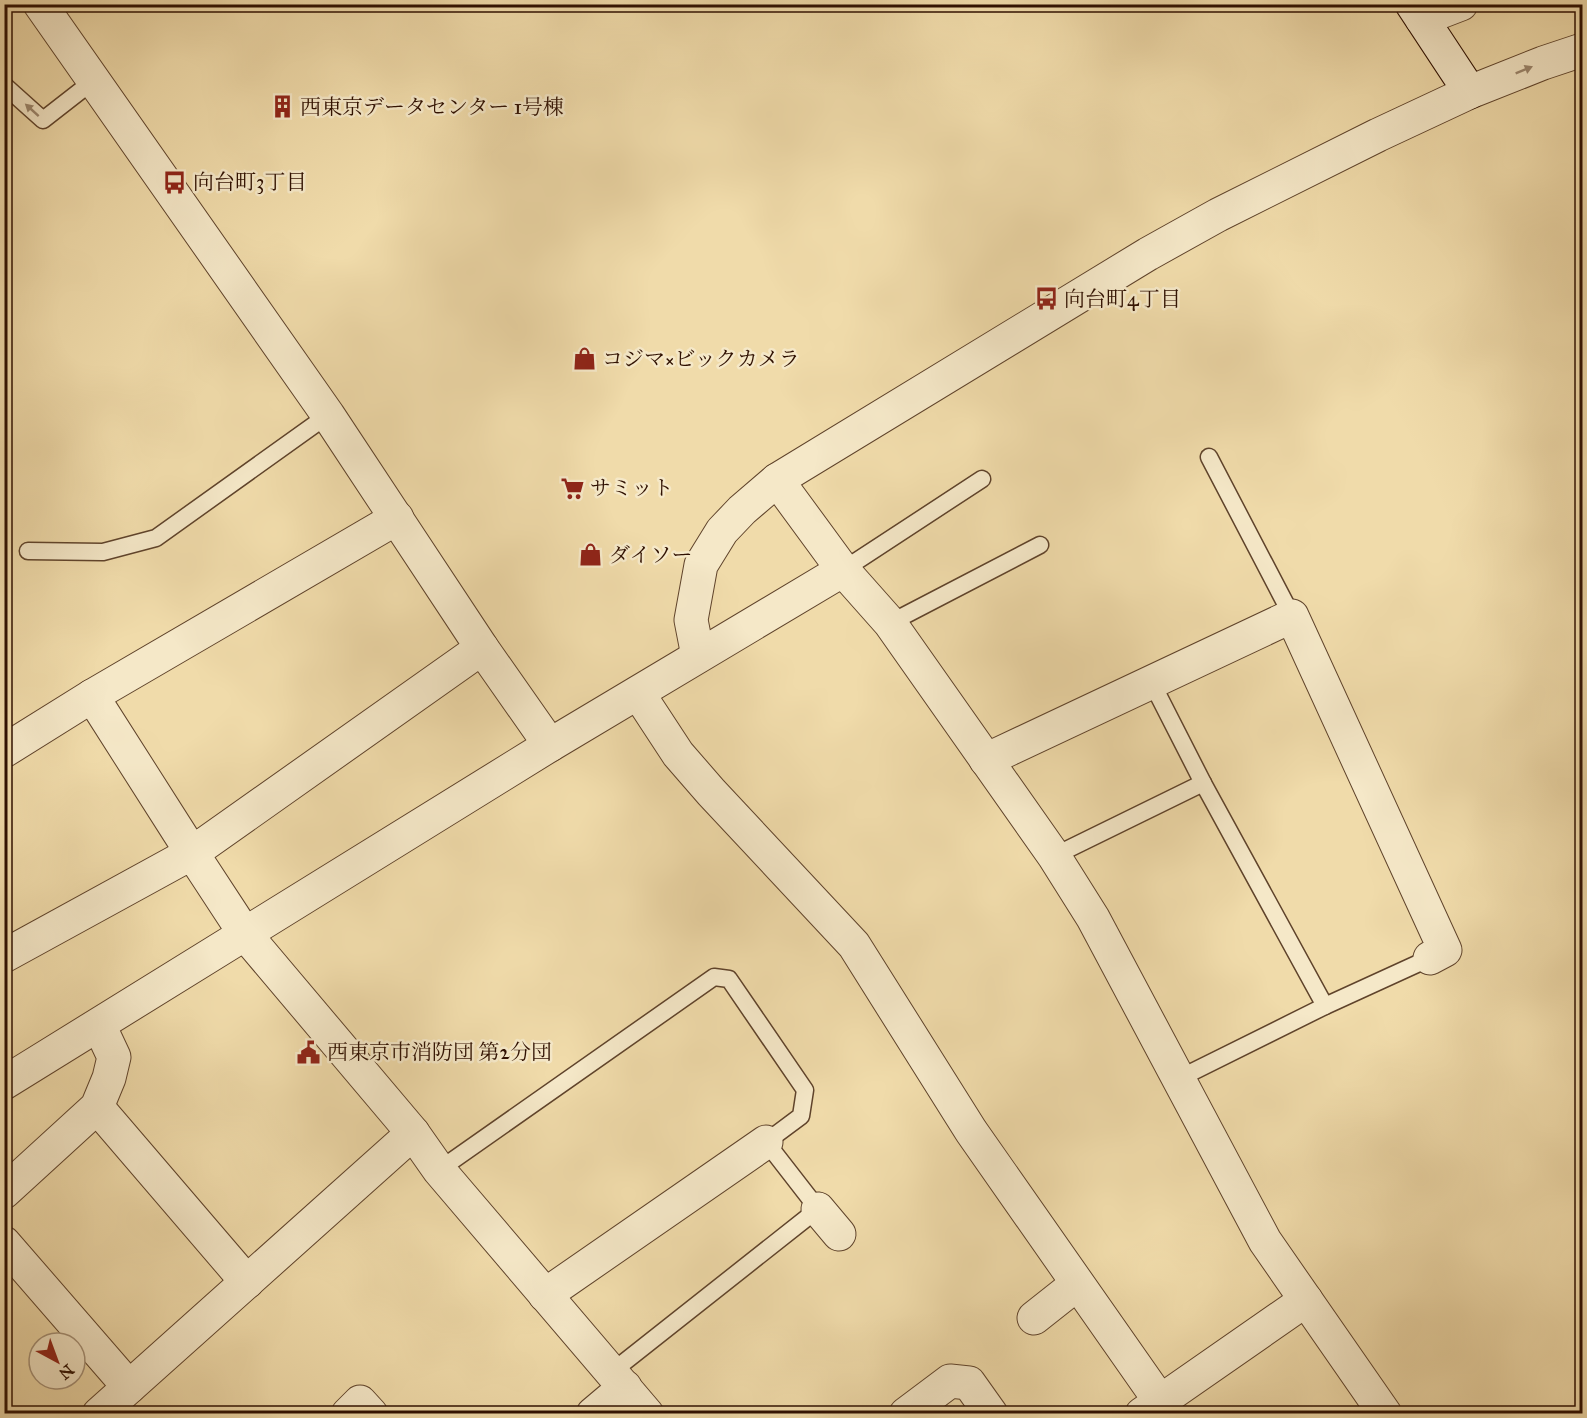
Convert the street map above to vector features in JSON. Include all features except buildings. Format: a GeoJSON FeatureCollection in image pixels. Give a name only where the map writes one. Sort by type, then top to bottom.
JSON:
{"type":"FeatureCollection","features":[{"type":"Feature","properties":{"kind":"street"},"geometry":{"type":"LineString","coordinates":[[40,4],[328,415],[482,648],[550,745]]}},
{"type":"Feature","properties":{"kind":"street"},"geometry":{"type":"LineString","coordinates":[[1461,4],[1417,12],[1470,92]]}},
{"type":"Feature","properties":{"kind":"street"},"geometry":{"type":"LineString","coordinates":[[698,656],[691,620],[701,565],[722,531],[777,480],[1138,260],[1208,220],[1470,92],[1582,50]]}},
{"type":"Feature","properties":{"kind":"street"},"geometry":{"type":"LineString","coordinates":[[777,480],[843,570],[890,623],[1054,856],[1093,918],[1265,1241],[1385,1413]]}},
{"type":"Feature","properties":{"kind":"street"},"geometry":{"type":"LineString","coordinates":[[4,751],[92,696],[397,518]]}},
{"type":"Feature","properties":{"kind":"street"},"geometry":{"type":"LineString","coordinates":[[4,1083],[550,745],[843,570]]}},
{"type":"Feature","properties":{"kind":"street"},"geometry":{"type":"LineString","coordinates":[[986,760],[1292,616],[1445,950],[1430,958]]}},
{"type":"Feature","properties":{"kind":"street"},"geometry":{"type":"LineString","coordinates":[[4,956],[192,853],[482,648]]}},
{"type":"Feature","properties":{"kind":"street"},"geometry":{"type":"LineString","coordinates":[[638,693],[678,754],[854,945],[971,1131],[1077,1284],[1151,1407],[1306,1300]]}},
{"type":"Feature","properties":{"kind":"street"},"geometry":{"type":"LineString","coordinates":[[92,696],[245,934],[412,1133],[439,1170],[647,1413]]}},
{"type":"Feature","properties":{"kind":"street"},"geometry":{"type":"LineString","coordinates":[[4,1192],[97,1107],[114,1057],[99,1024]]}},
{"type":"Feature","properties":{"kind":"street"},"geometry":{"type":"LineString","coordinates":[[97,1107],[247,1281]]}},
{"type":"Feature","properties":{"kind":"street"},"geometry":{"type":"LineString","coordinates":[[99,1413],[412,1133]]}},
{"type":"Feature","properties":{"kind":"street"},"geometry":{"type":"LineString","coordinates":[[545,1295],[766,1142]]}},
{"type":"Feature","properties":{"kind":"street"},"geometry":{"type":"LineString","coordinates":[[818,1209],[839,1234]]}},
{"type":"Feature","properties":{"kind":"street"},"geometry":{"type":"LineString","coordinates":[[4,1243],[129,1387]]}},
{"type":"Feature","properties":{"kind":"street"},"geometry":{"type":"LineString","coordinates":[[1034,1318],[1077,1284]]}},
{"type":"Feature","properties":{"kind":"street"},"geometry":{"type":"LineString","coordinates":[[593,1413],[619,1379]]}},
{"type":"Feature","properties":{"kind":"street"},"geometry":{"type":"LineString","coordinates":[[906,1413],[950,1381],[969,1383],[991,1413]]}},
{"type":"Feature","properties":{"kind":"street"},"geometry":{"type":"LineString","coordinates":[[348,1413],[360,1402],[371,1413]]}},
{"type":"Feature","properties":{"kind":"lane"},"geometry":{"type":"LineString","coordinates":[[4,85],[43,120],[93,81]]}},
{"type":"Feature","properties":{"kind":"lane"},"geometry":{"type":"LineString","coordinates":[[28,551],[103,552],[156,538],[328,415]]}},
{"type":"Feature","properties":{"kind":"lane"},"geometry":{"type":"LineString","coordinates":[[1209,457],[1292,616]]}},
{"type":"Feature","properties":{"kind":"lane"},"geometry":{"type":"LineString","coordinates":[[843,570],[982,479]]}},
{"type":"Feature","properties":{"kind":"lane"},"geometry":{"type":"LineString","coordinates":[[890,623],[1040,545]]}},
{"type":"Feature","properties":{"kind":"lane"},"geometry":{"type":"LineString","coordinates":[[1152,682],[1203,783],[1325,1006]]}},
{"type":"Feature","properties":{"kind":"lane"},"geometry":{"type":"LineString","coordinates":[[1054,856],[1203,783]]}},
{"type":"Feature","properties":{"kind":"lane"},"geometry":{"type":"LineString","coordinates":[[1178,1079],[1325,1006],[1430,958]]}},
{"type":"Feature","properties":{"kind":"lane"},"geometry":{"type":"LineString","coordinates":[[439,1170],[714,977],[729,979],[806,1090],[801,1116],[766,1142],[818,1209],[619,1379]]}},
{"type":"Feature","properties":{"kind":"place","name":"西東京データセンター 1号棟"},"geometry":{"type":"Point","coordinates":[282,107]}},
{"type":"Feature","properties":{"kind":"place","name":"向台町3丁目"},"geometry":{"type":"Point","coordinates":[175,182]}},
{"type":"Feature","properties":{"kind":"place","name":"向台町4丁目"},"geometry":{"type":"Point","coordinates":[1046,299]}},
{"type":"Feature","properties":{"kind":"place","name":"コジマ×ビックカメラ"},"geometry":{"type":"Point","coordinates":[584,359]}},
{"type":"Feature","properties":{"kind":"place","name":"サミット"},"geometry":{"type":"Point","coordinates":[572,488]}},
{"type":"Feature","properties":{"kind":"place","name":"ダイソー"},"geometry":{"type":"Point","coordinates":[591,555]}},
{"type":"Feature","properties":{"kind":"place","name":"西東京市消防団 第2分団"},"geometry":{"type":"Point","coordinates":[309,1052]}}]}
